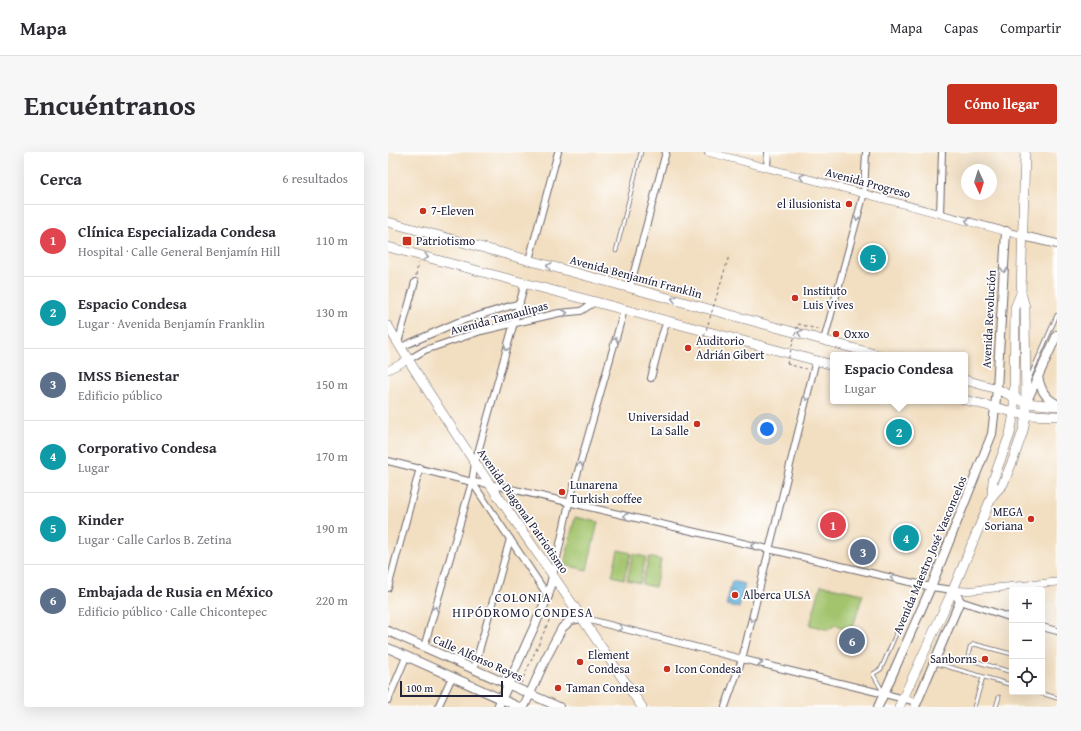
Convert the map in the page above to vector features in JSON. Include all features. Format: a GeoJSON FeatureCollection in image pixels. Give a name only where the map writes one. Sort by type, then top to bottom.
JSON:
{"type":"FeatureCollection","features":[{"type":"Feature","properties":{"kind":"main road"},"geometry":{"type":"LineString","coordinates":[[992,496],[1003,484],[1023,431],[1026,415],[1024,388],[1025,307],[1021,293],[1025,152]]}},
{"type":"Feature","properties":{"kind":"main road","name":"Avenida Benjamín Franklin"},"geometry":{"type":"LineString","coordinates":[[388,222],[608,282],[826,336],[870,352]]}},
{"type":"Feature","properties":{"kind":"main road","name":"Avenida Revolución"},"geometry":{"type":"LineString","coordinates":[[995,408],[1006,232]]}},
{"type":"Feature","properties":{"kind":"main road"},"geometry":{"type":"LineString","coordinates":[[1023,236],[1056,242]]}},
{"type":"Feature","properties":{"kind":"main road"},"geometry":{"type":"LineString","coordinates":[[388,247],[830,364]]}},
{"type":"Feature","properties":{"kind":"main road"},"geometry":{"type":"LineString","coordinates":[[899,707],[953,590],[992,496],[993,480],[1010,434],[1014,413],[1016,395],[1015,308],[1021,293]]}},
{"type":"Feature","properties":{"kind":"main road","name":"Avenida Diagonal Patriotismo"},"geometry":{"type":"LineString","coordinates":[[388,326],[408,360],[475,463],[642,707]]}},
{"type":"Feature","properties":{"kind":"main road"},"geometry":{"type":"LineString","coordinates":[[1026,403],[1057,335]]}},
{"type":"Feature","properties":{"kind":"main road"},"geometry":{"type":"LineString","coordinates":[[1038,377],[1042,392],[1047,398],[1057,405]]}},
{"type":"Feature","properties":{"kind":"main road"},"geometry":{"type":"LineString","coordinates":[[968,381],[1016,395],[1026,403],[1057,405]]}},
{"type":"Feature","properties":{"kind":"main road"},"geometry":{"type":"LineString","coordinates":[[968,401],[1014,413],[1057,416]]}},
{"type":"Feature","properties":{"kind":"main road","name":"Avenida Maestro José Vasconcelos"},"geometry":{"type":"LineString","coordinates":[[878,707],[931,587],[990,442],[995,408]]}},
{"type":"Feature","properties":{"kind":"main road"},"geometry":{"type":"LineString","coordinates":[[500,703],[548,596],[553,576]]}},
{"type":"Feature","properties":{"kind":"main road"},"geometry":{"type":"LineString","coordinates":[[916,704],[960,601],[953,590]]}},
{"type":"Feature","properties":{"kind":"main road"},"geometry":{"type":"LineString","coordinates":[[524,707],[562,628],[572,620],[582,618]]}},
{"type":"Feature","properties":{"kind":"main road","name":"Calle Alfonso Reyes"},"geometry":{"type":"LineString","coordinates":[[388,631],[559,707]]}},
{"type":"Feature","properties":{"kind":"main road"},"geometry":{"type":"LineString","coordinates":[[388,648],[452,677],[500,703],[519,707]]}},
{"type":"Feature","properties":{"kind":"street"},"geometry":{"type":"LineString","coordinates":[[529,260],[558,152]]}},
{"type":"Feature","properties":{"kind":"street"},"geometry":{"type":"LineString","coordinates":[[630,287],[666,152]]}},
{"type":"Feature","properties":{"kind":"street","name":"Avenida Progreso"},"geometry":{"type":"LineString","coordinates":[[708,152],[1023,236]]}},
{"type":"Feature","properties":{"kind":"street"},"geometry":{"type":"LineString","coordinates":[[767,168],[768,152]]}},
{"type":"Feature","properties":{"kind":"street"},"geometry":{"type":"LineString","coordinates":[[826,336],[864,193],[866,152]]}},
{"type":"Feature","properties":{"kind":"street"},"geometry":{"type":"LineString","coordinates":[[940,214],[942,152]]}},
{"type":"Feature","properties":{"kind":"street"},"geometry":{"type":"LineString","coordinates":[[399,345],[415,280]]}},
{"type":"Feature","properties":{"kind":"street"},"geometry":{"type":"LineString","coordinates":[[424,647],[472,482],[475,463],[525,283]]}},
{"type":"Feature","properties":{"kind":"street","name":"Avenida Tamaulipas"},"geometry":{"type":"LineString","coordinates":[[388,370],[425,350],[474,334],[514,324],[559,313],[582,311],[595,302]]}},
{"type":"Feature","properties":{"kind":"street","name":"Avenida Tamaulipas"},"geometry":{"type":"LineString","coordinates":[[399,345],[458,322],[520,303]]}},
{"type":"Feature","properties":{"kind":"street"},"geometry":{"type":"LineString","coordinates":[[553,576],[569,503],[624,310]]}},
{"type":"Feature","properties":{"kind":"street"},"geometry":{"type":"LineString","coordinates":[[651,378],[662,334],[668,321]]}},
{"type":"Feature","properties":{"kind":"street"},"geometry":{"type":"LineString","coordinates":[[725,707],[742,659],[816,360]]}},
{"type":"Feature","properties":{"kind":"street"},"geometry":{"type":"LineString","coordinates":[[388,461],[472,482],[490,484],[931,587],[964,591],[1057,582]]}},
{"type":"Feature","properties":{"kind":"street"},"geometry":{"type":"LineString","coordinates":[[388,588],[420,468]]}},
{"type":"Feature","properties":{"kind":"street"},"geometry":{"type":"LineString","coordinates":[[472,482],[548,596]]}},
{"type":"Feature","properties":{"kind":"street"},"geometry":{"type":"LineString","coordinates":[[474,669],[510,539]]}},
{"type":"Feature","properties":{"kind":"street"},"geometry":{"type":"LineString","coordinates":[[960,601],[1009,617]]}},
{"type":"Feature","properties":{"kind":"street"},"geometry":{"type":"LineString","coordinates":[[582,618],[903,698],[916,704]]}},
{"type":"Feature","properties":{"kind":"street"},"geometry":{"type":"LineString","coordinates":[[1045,628],[1057,632]]}},
{"type":"Feature","properties":{"kind":"street"},"geometry":{"type":"LineString","coordinates":[[388,700],[406,656]]}},
{"type":"Feature","properties":{"kind":"street"},"geometry":{"type":"LineString","coordinates":[[438,707],[452,677]]}},
{"type":"Feature","properties":{"kind":"lane"},"geometry":{"type":"LineString","coordinates":[[616,251],[641,152]]}},
{"type":"Feature","properties":{"kind":"lane"},"geometry":{"type":"LineString","coordinates":[[608,282],[611,270]]}},
{"type":"Feature","properties":{"kind":"lane"},"geometry":{"type":"LineString","coordinates":[[1024,388],[1057,315]]}},
{"type":"Feature","properties":{"kind":"lane"},"geometry":{"type":"LineString","coordinates":[[884,694],[872,674],[881,669],[912,597]]}},
{"type":"Feature","properties":{"kind":"lane"},"geometry":{"type":"LineString","coordinates":[[1009,653],[974,644],[970,647],[968,656],[972,660],[1009,671]]}},
{"type":"Feature","properties":{"kind":"lane"},"geometry":{"type":"LineString","coordinates":[[933,663],[1009,684]]}},
{"type":"Feature","properties":{"kind":"lane"},"geometry":{"type":"LineString","coordinates":[[974,707],[983,677]]}},
{"type":"Feature","properties":{"kind":"lane"},"geometry":{"type":"LineString","coordinates":[[1045,694],[1057,698]]}},
{"type":"Feature","properties":{"kind":"lane"},"geometry":{"type":"LineString","coordinates":[[996,707],[999,697]]}},
{"type":"Feature","properties":{"kind":"path"},"geometry":{"type":"LineString","coordinates":[[701,346],[729,256]]}},
{"type":"Feature","properties":{"kind":"path"},"geometry":{"type":"LineString","coordinates":[[415,280],[417,271]]}},
{"type":"Feature","properties":{"kind":"path"},"geometry":{"type":"LineString","coordinates":[[813,370],[787,364],[798,324],[826,336]]}},
{"type":"Feature","properties":{"kind":"path"},"geometry":{"type":"LineString","coordinates":[[519,689],[553,612]]}},
{"type":"Feature","properties":{"kind":"green space"},"geometry":{"type":"Polygon","coordinates":[[[575,517],[598,522],[587,570],[564,565],[575,517]]]}},
{"type":"Feature","properties":{"kind":"green space"},"geometry":{"type":"Polygon","coordinates":[[[618,550],[631,553],[624,579],[612,576],[618,550]]]}},
{"type":"Feature","properties":{"kind":"green space"},"geometry":{"type":"Polygon","coordinates":[[[633,554],[646,557],[640,583],[627,580],[633,554]]]}},
{"type":"Feature","properties":{"kind":"green space"},"geometry":{"type":"Polygon","coordinates":[[[649,557],[661,560],[655,587],[642,584],[649,557]]]}},
{"type":"Feature","properties":{"kind":"green space"},"geometry":{"type":"Polygon","coordinates":[[[821,585],[863,594],[852,630],[835,625],[829,630],[810,625],[821,585]]]}},
{"type":"Feature","properties":{"kind":"water","name":"Alberca ULSA"},"geometry":{"type":"Polygon","coordinates":[[[732,581],[745,584],[739,608],[726,605],[732,581]]]}},
{"type":"Feature","properties":{"kind":"place","name":"el ilusionista"},"geometry":{"type":"Point","coordinates":[849,204]}},
{"type":"Feature","properties":{"kind":"place","name":"7-Eleven"},"geometry":{"type":"Point","coordinates":[423,211]}},
{"type":"Feature","properties":{"kind":"place","name":"Patriotismo"},"geometry":{"type":"Point","coordinates":[407,241]}},
{"type":"Feature","properties":{"kind":"place","name":"Kinder"},"geometry":{"type":"Point","coordinates":[873,258]}},
{"type":"Feature","properties":{"kind":"place","name":"Instituto Luis Vives"},"geometry":{"type":"Point","coordinates":[795,298]}},
{"type":"Feature","properties":{"kind":"place","name":"Oxxo"},"geometry":{"type":"Point","coordinates":[836,334]}},
{"type":"Feature","properties":{"kind":"place","name":"Auditorio Adrián Gibert"},"geometry":{"type":"Point","coordinates":[688,348]}},
{"type":"Feature","properties":{"kind":"place","name":"Universidad La Salle"},"geometry":{"type":"Point","coordinates":[697,424]}},
{"type":"Feature","properties":{"kind":"place","name":"Espacio Condesa"},"geometry":{"type":"Point","coordinates":[899,432]}},
{"type":"Feature","properties":{"kind":"place","name":"Lunarena Turkish coffee"},"geometry":{"type":"Point","coordinates":[562,492]}},
{"type":"Feature","properties":{"kind":"place","name":"MEGA Soriana"},"geometry":{"type":"Point","coordinates":[1031,519]}},
{"type":"Feature","properties":{"kind":"place","name":"Clínica Especializada Condesa"},"geometry":{"type":"Point","coordinates":[833,525]}},
{"type":"Feature","properties":{"kind":"place","name":"Corporativo Condesa"},"geometry":{"type":"Point","coordinates":[906,538]}},
{"type":"Feature","properties":{"kind":"place","name":"IMSS Bienestar"},"geometry":{"type":"Point","coordinates":[863,552]}},
{"type":"Feature","properties":{"kind":"place","name":"Alberca ULSA"},"geometry":{"type":"Point","coordinates":[735,595]}},
{"type":"Feature","properties":{"kind":"place","name":"Embajada de Rusia en México"},"geometry":{"type":"Point","coordinates":[852,641]}},
{"type":"Feature","properties":{"kind":"place","name":"Sanborns"},"geometry":{"type":"Point","coordinates":[985,659]}},
{"type":"Feature","properties":{"kind":"place","name":"Element Condesa"},"geometry":{"type":"Point","coordinates":[580,662]}},
{"type":"Feature","properties":{"kind":"place","name":"Icon Condesa"},"geometry":{"type":"Point","coordinates":[667,669]}},
{"type":"Feature","properties":{"kind":"place","name":"Taman Condesa"},"geometry":{"type":"Point","coordinates":[558,688]}},
{"type":"Feature","properties":{"kind":"district","name":"COLONIA HIPÓDROMO CONDESA"},"geometry":{"type":"Point","coordinates":[523,604]}}]}
